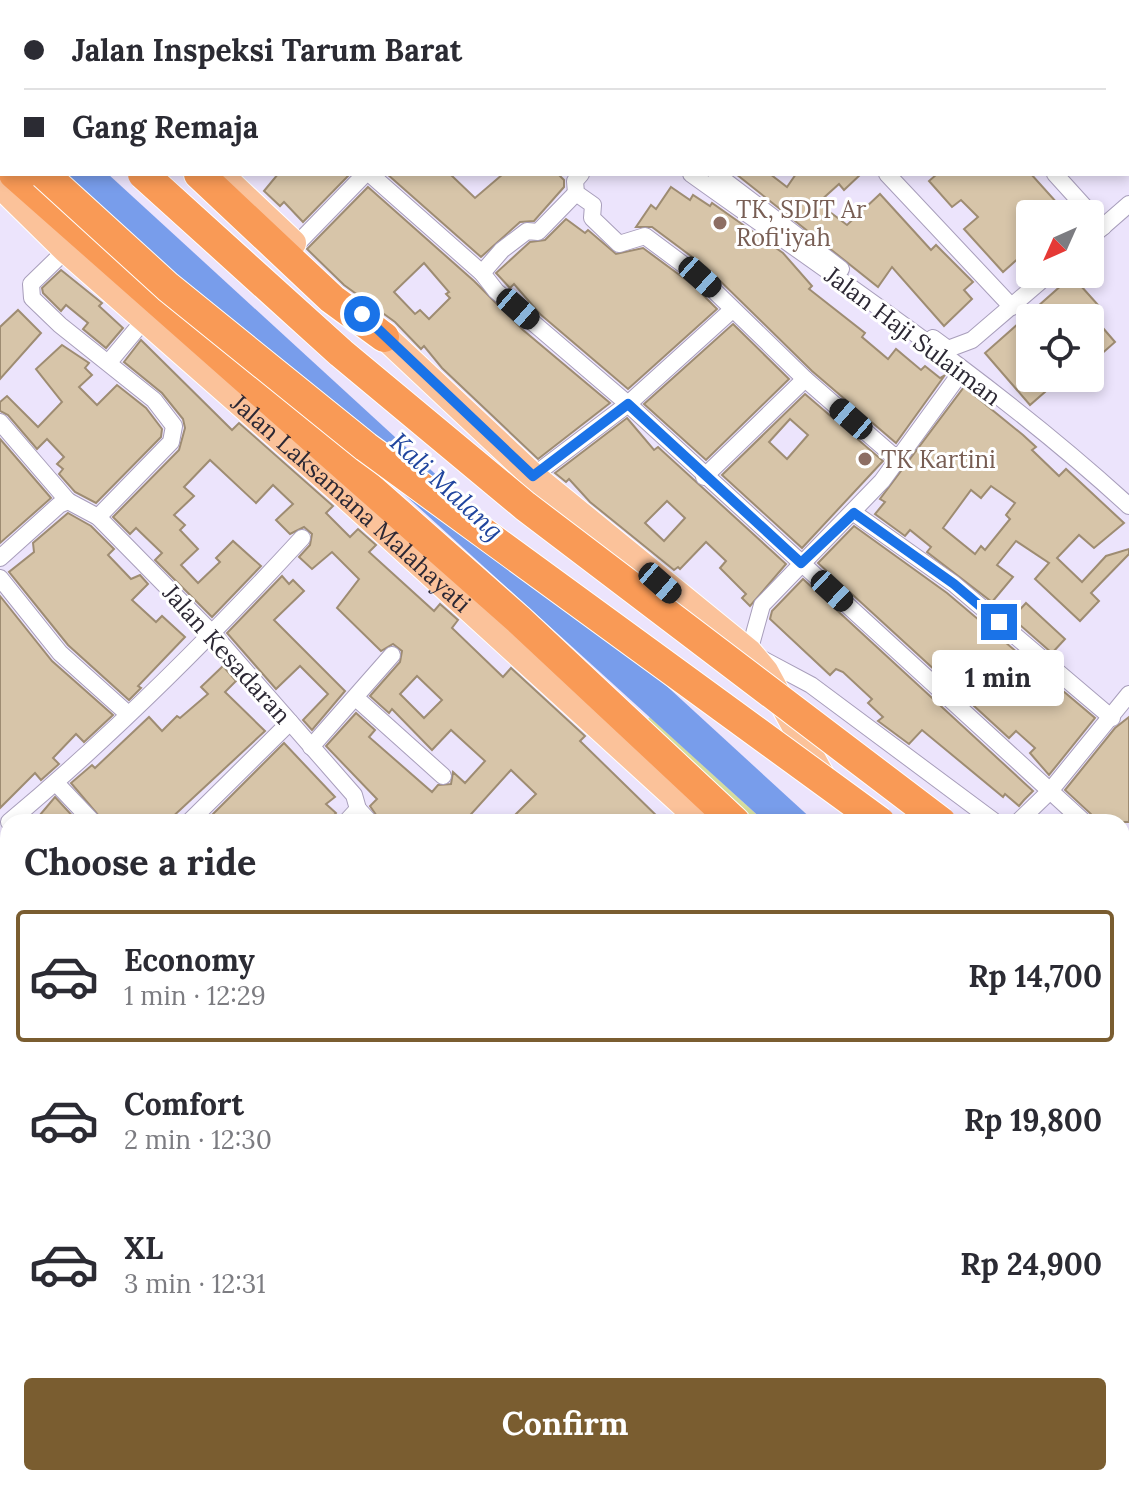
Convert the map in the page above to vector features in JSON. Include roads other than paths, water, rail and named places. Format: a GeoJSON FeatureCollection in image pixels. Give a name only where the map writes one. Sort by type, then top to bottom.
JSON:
{"type":"FeatureCollection","features":[{"type":"Feature","properties":{"kind":"highway"},"geometry":{"type":"LineString","coordinates":[[16,176],[518,619],[726,814]]}},
{"type":"Feature","properties":{"kind":"highway"},"geometry":{"type":"LineString","coordinates":[[46,176],[168,287],[366,447],[869,814]]}},
{"type":"Feature","properties":{"kind":"highway"},"geometry":{"type":"LineString","coordinates":[[145,176],[341,353],[525,506],[930,814]]}},
{"type":"Feature","properties":{"kind":"highway"},"geometry":{"type":"LineString","coordinates":[[201,176],[332,299],[384,337]]}},
{"type":"Feature","properties":{"kind":"main road"},"geometry":{"type":"LineString","coordinates":[[222,176],[384,337],[533,476],[677,597],[749,652],[765,671],[832,792],[852,814]]}},
{"type":"Feature","properties":{"kind":"main road","name":"Jalan Laksamana Malahayati"},"geometry":{"type":"LineString","coordinates":[[0,185],[66,250],[338,489],[694,814]]}},
{"type":"Feature","properties":{"kind":"street"},"geometry":{"type":"LineString","coordinates":[[295,246],[365,176]]}},
{"type":"Feature","properties":{"kind":"street"},"geometry":{"type":"LineString","coordinates":[[369,176],[482,273],[496,291],[628,404],[704,477],[1075,814]]}},
{"type":"Feature","properties":{"kind":"street"},"geometry":{"type":"LineString","coordinates":[[482,273],[502,250],[527,231],[538,232],[576,193],[575,181],[579,176]]}},
{"type":"Feature","properties":{"kind":"street","name":"Jalan Haji Sulaiman"},"geometry":{"type":"LineString","coordinates":[[694,176],[962,371],[1084,465],[1129,506]]}},
{"type":"Feature","properties":{"kind":"street"},"geometry":{"type":"LineString","coordinates":[[719,176],[948,349],[972,340],[1033,288]]}},
{"type":"Feature","properties":{"kind":"street"},"geometry":{"type":"LineString","coordinates":[[889,176],[1012,307]]}},
{"type":"Feature","properties":{"kind":"street"},"geometry":{"type":"LineString","coordinates":[[1056,176],[1073,200]]}},
{"type":"Feature","properties":{"kind":"street"},"geometry":{"type":"LineString","coordinates":[[576,193],[593,205],[592,218],[619,244],[645,236],[700,277],[805,379],[898,460]]}},
{"type":"Feature","properties":{"kind":"street"},"geometry":{"type":"LineString","coordinates":[[1104,226],[1129,204]]}},
{"type":"Feature","properties":{"kind":"street"},"geometry":{"type":"LineString","coordinates":[[66,250],[38,276],[29,291],[60,325],[154,400],[174,426],[171,442],[98,517]]}},
{"type":"Feature","properties":{"kind":"street"},"geometry":{"type":"LineString","coordinates":[[533,476],[628,404],[732,310]]}},
{"type":"Feature","properties":{"kind":"street"},"geometry":{"type":"LineString","coordinates":[[109,362],[145,319]]}},
{"type":"Feature","properties":{"kind":"street"},"geometry":{"type":"LineString","coordinates":[[962,371],[898,460],[854,513],[801,563],[758,612],[749,652],[811,685],[984,814]]}},
{"type":"Feature","properties":{"kind":"street"},"geometry":{"type":"LineString","coordinates":[[704,477],[805,379]]}},
{"type":"Feature","properties":{"kind":"street"},"geometry":{"type":"LineString","coordinates":[[0,422],[68,501],[2,552]]}},
{"type":"Feature","properties":{"kind":"street","name":"Jalan Kesadaran"},"geometry":{"type":"LineString","coordinates":[[68,501],[98,517],[213,634],[354,795],[352,814]]}},
{"type":"Feature","properties":{"kind":"street"},"geometry":{"type":"LineString","coordinates":[[854,513],[954,584],[1112,718]]}},
{"type":"Feature","properties":{"kind":"street"},"geometry":{"type":"LineString","coordinates":[[18,814],[56,783],[213,634],[302,538]]}},
{"type":"Feature","properties":{"kind":"street"},"geometry":{"type":"LineString","coordinates":[[0,578],[60,653],[128,714]]}},
{"type":"Feature","properties":{"kind":"street"},"geometry":{"type":"LineString","coordinates":[[311,747],[392,655]]}},
{"type":"Feature","properties":{"kind":"street"},"geometry":{"type":"LineString","coordinates":[[1026,814],[1050,791],[1129,694]]}},
{"type":"Feature","properties":{"kind":"street"},"geometry":{"type":"LineString","coordinates":[[356,698],[443,776]]}},
{"type":"Feature","properties":{"kind":"street"},"geometry":{"type":"LineString","coordinates":[[197,814],[290,722]]}},
{"type":"Feature","properties":{"kind":"street"},"geometry":{"type":"LineString","coordinates":[[56,783],[85,814]]}},
{"type":"Feature","properties":{"kind":"water","name":"Kali Malang"},"geometry":{"type":"Polygon","coordinates":[[[59,176],[110,176],[806,814],[756,814],[177,288],[59,176]]]}},
{"type":"Feature","properties":{"kind":"place","name":"TK, SDIT Ar Rofi'iyah"},"geometry":{"type":"Point","coordinates":[720,223]}},
{"type":"Feature","properties":{"kind":"place","name":"TK Kartini"},"geometry":{"type":"Point","coordinates":[865,459]}}]}
